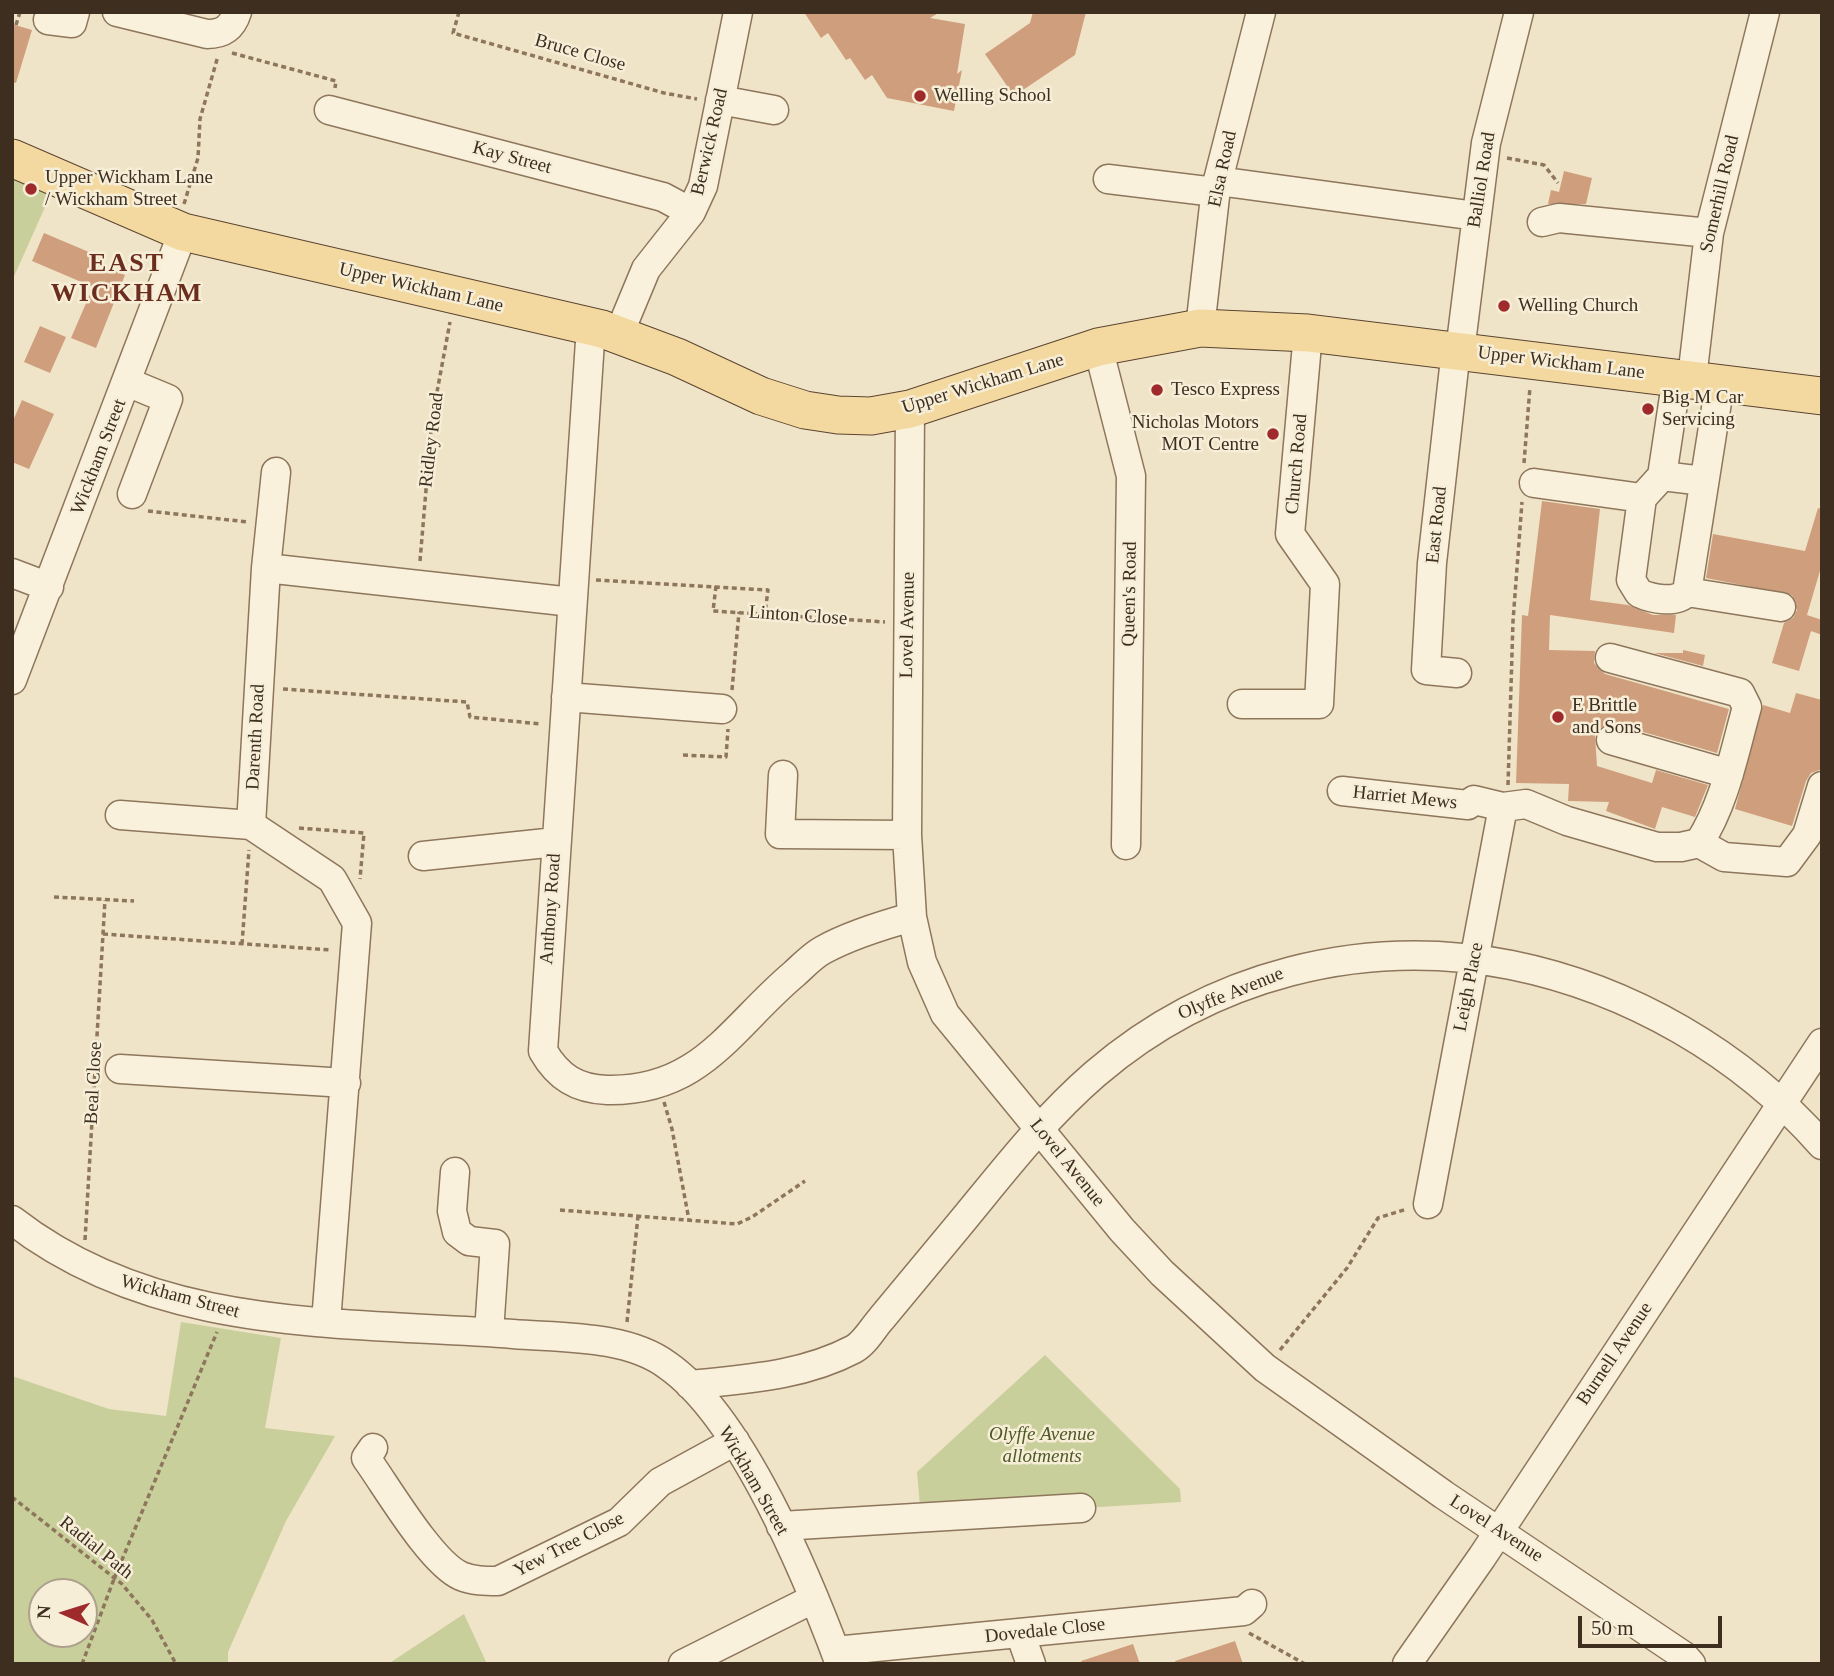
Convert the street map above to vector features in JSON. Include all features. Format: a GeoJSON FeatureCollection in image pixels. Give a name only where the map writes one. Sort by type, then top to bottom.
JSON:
{"type":"FeatureCollection","features":[{"type":"Feature","properties":{"kind":"main road","name":"Upper Wickham Lane"},"geometry":{"type":"LineString","coordinates":[[12,158],[180,231],[605,330],[761,396],[805,410],[871,416],[910,409],[1098,347],[1200,328],[1308,333],[1822,396]]}},
{"type":"Feature","properties":{"kind":"street"},"geometry":{"type":"LineString","coordinates":[[117,12],[207,34],[219,34],[229,27],[237,12]]}},
{"type":"Feature","properties":{"kind":"street","name":"Berwick Road"},"geometry":{"type":"LineString","coordinates":[[605,330],[646,269],[691,212],[703,186],[738,12]]}},
{"type":"Feature","properties":{"kind":"street","name":"Elsa Road"},"geometry":{"type":"LineString","coordinates":[[1200,328],[1217,187],[1261,12]]}},
{"type":"Feature","properties":{"kind":"street","name":"Balliol Road"},"geometry":{"type":"LineString","coordinates":[[1458,351],[1485,155],[1518,12]]}},
{"type":"Feature","properties":{"kind":"street","name":"Somerhill Road"},"geometry":{"type":"LineString","coordinates":[[1696,379],[1709,233],[1765,12]]}},
{"type":"Feature","properties":{"kind":"street"},"geometry":{"type":"LineString","coordinates":[[720,102],[774,110]]}},
{"type":"Feature","properties":{"kind":"street","name":"Kay Street"},"geometry":{"type":"LineString","coordinates":[[329,110],[663,197],[691,212]]}},
{"type":"Feature","properties":{"kind":"street"},"geometry":{"type":"LineString","coordinates":[[1108,179],[1217,187],[1476,216]]}},
{"type":"Feature","properties":{"kind":"street"},"geometry":{"type":"LineString","coordinates":[[1542,222],[1559,218],[1709,233]]}},
{"type":"Feature","properties":{"kind":"street","name":"Wickham Street"},"geometry":{"type":"LineString","coordinates":[[12,680],[23,621],[49,587],[127,382],[180,231]]}},
{"type":"Feature","properties":{"kind":"street","name":"Anthony Road"},"geometry":{"type":"LineString","coordinates":[[605,330],[572,591],[543,1051],[552,1067],[568,1081],[588,1089],[621,1090],[651,1085],[684,1074],[708,1059],[780,985],[822,951],[886,924],[912,917]]}},
{"type":"Feature","properties":{"kind":"street","name":"Church Road"},"geometry":{"type":"LineString","coordinates":[[1242,704],[1319,704],[1325,584],[1290,534],[1308,333]]}},
{"type":"Feature","properties":{"kind":"street","name":"Queen's Road"},"geometry":{"type":"LineString","coordinates":[[1098,347],[1131,476],[1126,845]]}},
{"type":"Feature","properties":{"kind":"street","name":"East Road"},"geometry":{"type":"LineString","coordinates":[[1457,673],[1426,670],[1432,563],[1458,351]]}},
{"type":"Feature","properties":{"kind":"street"},"geometry":{"type":"LineString","coordinates":[[1696,379],[1704,481],[1687,592],[1672,599],[1647,597],[1633,587],[1631,580],[1642,499],[1662,476],[1696,379]]}},
{"type":"Feature","properties":{"kind":"street"},"geometry":{"type":"LineString","coordinates":[[127,382],[168,399],[139,502]]}},
{"type":"Feature","properties":{"kind":"street","name":"Lovel Avenue"},"geometry":{"type":"LineString","coordinates":[[910,409],[906,835],[912,917],[922,962],[945,1014],[1122,1230],[1162,1273],[1265,1368],[1499,1532],[1684,1656],[1691,1664]]}},
{"type":"Feature","properties":{"kind":"street","name":"Darenth Road"},"geometry":{"type":"LineString","coordinates":[[251,825],[266,568],[276,472]]}},
{"type":"Feature","properties":{"kind":"street"},"geometry":{"type":"LineString","coordinates":[[1662,476],[1704,481]]}},
{"type":"Feature","properties":{"kind":"street"},"geometry":{"type":"LineString","coordinates":[[1527,484],[1642,499]]}},
{"type":"Feature","properties":{"kind":"street"},"geometry":{"type":"LineString","coordinates":[[266,568],[418,585],[572,591]]}},
{"type":"Feature","properties":{"kind":"street"},"geometry":{"type":"LineString","coordinates":[[12,573],[49,587]]}},
{"type":"Feature","properties":{"kind":"street"},"geometry":{"type":"LineString","coordinates":[[1687,592],[1781,607]]}},
{"type":"Feature","properties":{"kind":"street"},"geometry":{"type":"LineString","coordinates":[[1503,807],[1526,804],[1567,821],[1657,847],[1681,847],[1699,842],[1711,824],[1729,774],[1747,707],[1740,693],[1610,658]]}},
{"type":"Feature","properties":{"kind":"street"},"geometry":{"type":"LineString","coordinates":[[566,698],[722,709]]}},
{"type":"Feature","properties":{"kind":"street"},"geometry":{"type":"LineString","coordinates":[[1611,740],[1729,774]]}},
{"type":"Feature","properties":{"kind":"street"},"geometry":{"type":"LineString","coordinates":[[783,775],[780,834],[906,835]]}},
{"type":"Feature","properties":{"kind":"street"},"geometry":{"type":"LineString","coordinates":[[1699,842],[1724,857],[1787,862],[1807,835],[1822,786]]}},
{"type":"Feature","properties":{"kind":"street","name":"Harriet Mews"},"geometry":{"type":"LineString","coordinates":[[1342,791],[1468,805],[1474,800],[1503,807]]}},
{"type":"Feature","properties":{"kind":"street","name":"Leigh Place"},"geometry":{"type":"LineString","coordinates":[[1429,1204],[1503,807]]}},
{"type":"Feature","properties":{"kind":"street"},"geometry":{"type":"LineString","coordinates":[[120,815],[251,825],[332,879],[357,923],[357,952],[326,1322]]}},
{"type":"Feature","properties":{"kind":"street"},"geometry":{"type":"LineString","coordinates":[[424,856],[556,842]]}},
{"type":"Feature","properties":{"kind":"street","name":"Olyffe Avenue"},"geometry":{"type":"LineString","coordinates":[[690,1385],[779,1376],[857,1348],[1039,1128],[1095,1074],[1179,1013],[1280,972],[1380,955],[1474,958],[1550,973],[1616,996],[1665,1019],[1730,1063],[1780,1103],[1822,1145]]}},
{"type":"Feature","properties":{"kind":"street","name":"Burnell Avenue"},"geometry":{"type":"LineString","coordinates":[[1407,1664],[1499,1532],[1822,1043]]}},
{"type":"Feature","properties":{"kind":"street","name":"Beal Close"},"geometry":{"type":"LineString","coordinates":[[120,1069],[346,1083]]}},
{"type":"Feature","properties":{"kind":"street"},"geometry":{"type":"LineString","coordinates":[[455,1172],[453,1223],[460,1236],[494,1244],[489,1332]]}},
{"type":"Feature","properties":{"kind":"street","name":"Wickham Street"},"geometry":{"type":"LineString","coordinates":[[12,1220],[37,1239],[83,1266],[140,1288],[225,1312],[326,1322],[573,1338],[642,1352],[666,1364],[690,1385],[735,1441],[781,1526],[838,1658]]}},
{"type":"Feature","properties":{"kind":"street","name":"Yew Tree Close"},"geometry":{"type":"LineString","coordinates":[[373,1448],[366,1458],[443,1565],[460,1576],[479,1581],[498,1581],[619,1522],[660,1482],[735,1441]]}},
{"type":"Feature","properties":{"kind":"street"},"geometry":{"type":"LineString","coordinates":[[781,1526],[1082,1508]]}},
{"type":"Feature","properties":{"kind":"street"},"geometry":{"type":"LineString","coordinates":[[683,1664],[813,1599]]}},
{"type":"Feature","properties":{"kind":"street","name":"Dovedale Close"},"geometry":{"type":"LineString","coordinates":[[838,1658],[1020,1633],[1248,1608]]}},
{"type":"Feature","properties":{"kind":"street"},"geometry":{"type":"LineString","coordinates":[[1020,1633],[1031,1664]]}},
{"type":"Feature","properties":{"kind":"path"},"geometry":{"type":"LineString","coordinates":[[16,25],[20,12]]}},
{"type":"Feature","properties":{"kind":"path","name":"Bruce Close"},"geometry":{"type":"LineString","coordinates":[[459,12],[453,33],[664,93],[720,102]]}},
{"type":"Feature","properties":{"kind":"path"},"geometry":{"type":"LineString","coordinates":[[180,231],[198,158],[200,119],[220,49],[336,81],[329,110]]}},
{"type":"Feature","properties":{"kind":"path"},"geometry":{"type":"LineString","coordinates":[[1485,155],[1544,165],[1558,183]]}},
{"type":"Feature","properties":{"kind":"path","name":"Ridley Road"},"geometry":{"type":"LineString","coordinates":[[418,585],[432,419],[455,296]]}},
{"type":"Feature","properties":{"kind":"path"},"geometry":{"type":"LineString","coordinates":[[1503,807],[1508,791],[1513,621],[1527,484],[1532,360]]}},
{"type":"Feature","properties":{"kind":"path"},"geometry":{"type":"LineString","coordinates":[[139,502],[271,524]]}},
{"type":"Feature","properties":{"kind":"path","name":"Linton Close"},"geometry":{"type":"LineString","coordinates":[[572,591],[716,586],[768,590],[765,614]]}},
{"type":"Feature","properties":{"kind":"path","name":"Linton Close"},"geometry":{"type":"LineString","coordinates":[[716,586],[713,611],[908,623]]}},
{"type":"Feature","properties":{"kind":"path"},"geometry":{"type":"LineString","coordinates":[[259,687],[467,702],[470,718],[564,727]]}},
{"type":"Feature","properties":{"kind":"path"},"geometry":{"type":"LineString","coordinates":[[242,944],[251,825]]}},
{"type":"Feature","properties":{"kind":"path"},"geometry":{"type":"LineString","coordinates":[[54,897],[134,901]]}},
{"type":"Feature","properties":{"kind":"path","name":"Beal Close"},"geometry":{"type":"LineString","coordinates":[[83,1266],[105,900]]}},
{"type":"Feature","properties":{"kind":"path"},"geometry":{"type":"LineString","coordinates":[[103,934],[357,952]]}},
{"type":"Feature","properties":{"kind":"path"},"geometry":{"type":"LineString","coordinates":[[671,1125],[689,1220]]}},
{"type":"Feature","properties":{"kind":"path"},"geometry":{"type":"LineString","coordinates":[[560,1210],[737,1224],[752,1217],[805,1181]]}},
{"type":"Feature","properties":{"kind":"path"},"geometry":{"type":"LineString","coordinates":[[1265,1368],[1347,1268],[1378,1218],[1429,1204]]}},
{"type":"Feature","properties":{"kind":"path"},"geometry":{"type":"LineString","coordinates":[[629,1307],[638,1216]]}},
{"type":"Feature","properties":{"kind":"path"},"geometry":{"type":"LineString","coordinates":[[82,1664],[114,1579],[225,1312]]}},
{"type":"Feature","properties":{"kind":"path","name":"Radial Path"},"geometry":{"type":"LineString","coordinates":[[12,1497],[122,1584],[152,1620],[176,1664]]}},
{"type":"Feature","properties":{"kind":"path"},"geometry":{"type":"LineString","coordinates":[[1248,1608],[1246,1632],[1305,1664]]}},
{"type":"Feature","properties":{"kind":"green space"},"geometry":{"type":"Polygon","coordinates":[[[12,173],[50,196],[12,281],[12,173]]]}},
{"type":"Feature","properties":{"kind":"green space"},"geometry":{"type":"Polygon","coordinates":[[[181,1322],[281,1338],[265,1428],[335,1436],[286,1521],[228,1652],[228,1664],[12,1664],[12,1376],[109,1409],[166,1416],[181,1322]]]}},
{"type":"Feature","properties":{"kind":"green space","name":"Olyffe Avenue allotments"},"geometry":{"type":"Polygon","coordinates":[[[1045,1355],[1180,1489],[1181,1502],[921,1518],[917,1472],[1045,1355]]]}},
{"type":"Feature","properties":{"kind":"green space"},"geometry":{"type":"Polygon","coordinates":[[[464,1614],[487,1664],[388,1664],[464,1614]]]}},
{"type":"Feature","properties":{"kind":"building"},"geometry":{"type":"Polygon","coordinates":[[[804,12],[940,12],[930,18],[965,24],[957,74],[962,70],[954,111],[887,98],[872,75],[865,80],[850,58],[846,60],[828,33],[821,38],[804,12]]]}},
{"type":"Feature","properties":{"kind":"building"},"geometry":{"type":"Polygon","coordinates":[[[1033,12],[1086,12],[1075,55],[1014,96],[985,54],[1030,23],[1033,12]]]}},
{"type":"Feature","properties":{"kind":"building"},"geometry":{"type":"Polygon","coordinates":[[[12,24],[32,30],[16,83],[12,82],[12,24]]]}},
{"type":"Feature","properties":{"kind":"building"},"geometry":{"type":"Polygon","coordinates":[[[1564,171],[1592,178],[1586,204],[1548,204],[1551,190],[1559,192],[1564,171]]]}},
{"type":"Feature","properties":{"kind":"building"},"geometry":{"type":"Polygon","coordinates":[[[44,233],[103,258],[100,265],[125,275],[96,348],[71,338],[93,287],[32,261],[44,233]]]}},
{"type":"Feature","properties":{"kind":"building"},"geometry":{"type":"Polygon","coordinates":[[[40,326],[66,337],[50,373],[24,362],[40,326]]]}},
{"type":"Feature","properties":{"kind":"building"},"geometry":{"type":"Polygon","coordinates":[[[22,400],[54,414],[29,469],[12,462],[12,423],[22,400]]]}},
{"type":"Feature","properties":{"kind":"building"},"geometry":{"type":"Polygon","coordinates":[[[1542,501],[1600,509],[1590,600],[1628,605],[1653,615],[1676,615],[1674,633],[1550,615],[1549,650],[1595,651],[1594,663],[1605,674],[1729,709],[1717,753],[1615,724],[1600,728],[1595,735],[1597,766],[1652,783],[1656,770],[1708,785],[1695,817],[1662,807],[1655,829],[1606,811],[1609,802],[1568,801],[1569,784],[1516,783],[1522,615],[1528,616],[1542,501]]]}},
{"type":"Feature","properties":{"kind":"building"},"geometry":{"type":"Polygon","coordinates":[[[1818,508],[1822,509],[1822,564],[1807,615],[1822,620],[1822,635],[1811,631],[1799,671],[1772,663],[1784,623],[1793,618],[1797,610],[1792,595],[1706,578],[1713,534],[1805,551],[1818,508]]]}},
{"type":"Feature","properties":{"kind":"building"},"geometry":{"type":"Polygon","coordinates":[[[1683,650],[1705,655],[1703,666],[1654,653],[1683,653],[1683,650]]]}},
{"type":"Feature","properties":{"kind":"building"},"geometry":{"type":"Polygon","coordinates":[[[1796,693],[1822,700],[1822,769],[1811,773],[1806,781],[1792,826],[1735,809],[1763,705],[1790,713],[1796,693]]]}},
{"type":"Feature","properties":{"kind":"building"},"geometry":{"type":"Polygon","coordinates":[[[1235,1641],[1243,1664],[1176,1664],[1175,1661],[1235,1641]]]}},
{"type":"Feature","properties":{"kind":"building"},"geometry":{"type":"Polygon","coordinates":[[[1133,1644],[1140,1664],[1082,1664],[1081,1661],[1133,1644]]]}},
{"type":"Feature","properties":{"kind":"place","name":"Welling School"},"geometry":{"type":"Point","coordinates":[920,96]}},
{"type":"Feature","properties":{"kind":"place","name":"Upper Wickham Lane / Wickham Street"},"geometry":{"type":"Point","coordinates":[31,189]}},
{"type":"Feature","properties":{"kind":"place","name":"Welling Church"},"geometry":{"type":"Point","coordinates":[1504,306]}},
{"type":"Feature","properties":{"kind":"place","name":"Tesco Express"},"geometry":{"type":"Point","coordinates":[1157,390]}},
{"type":"Feature","properties":{"kind":"place","name":"Big M Car Servicing"},"geometry":{"type":"Point","coordinates":[1648,409]}},
{"type":"Feature","properties":{"kind":"place","name":"Nicholas Motors MOT Centre"},"geometry":{"type":"Point","coordinates":[1273,434]}},
{"type":"Feature","properties":{"kind":"place","name":"E Brittle and Sons"},"geometry":{"type":"Point","coordinates":[1558,717]}},
{"type":"Feature","properties":{"kind":"district","name":"EAST WICKHAM"},"geometry":{"type":"Point","coordinates":[127,279]}}]}
